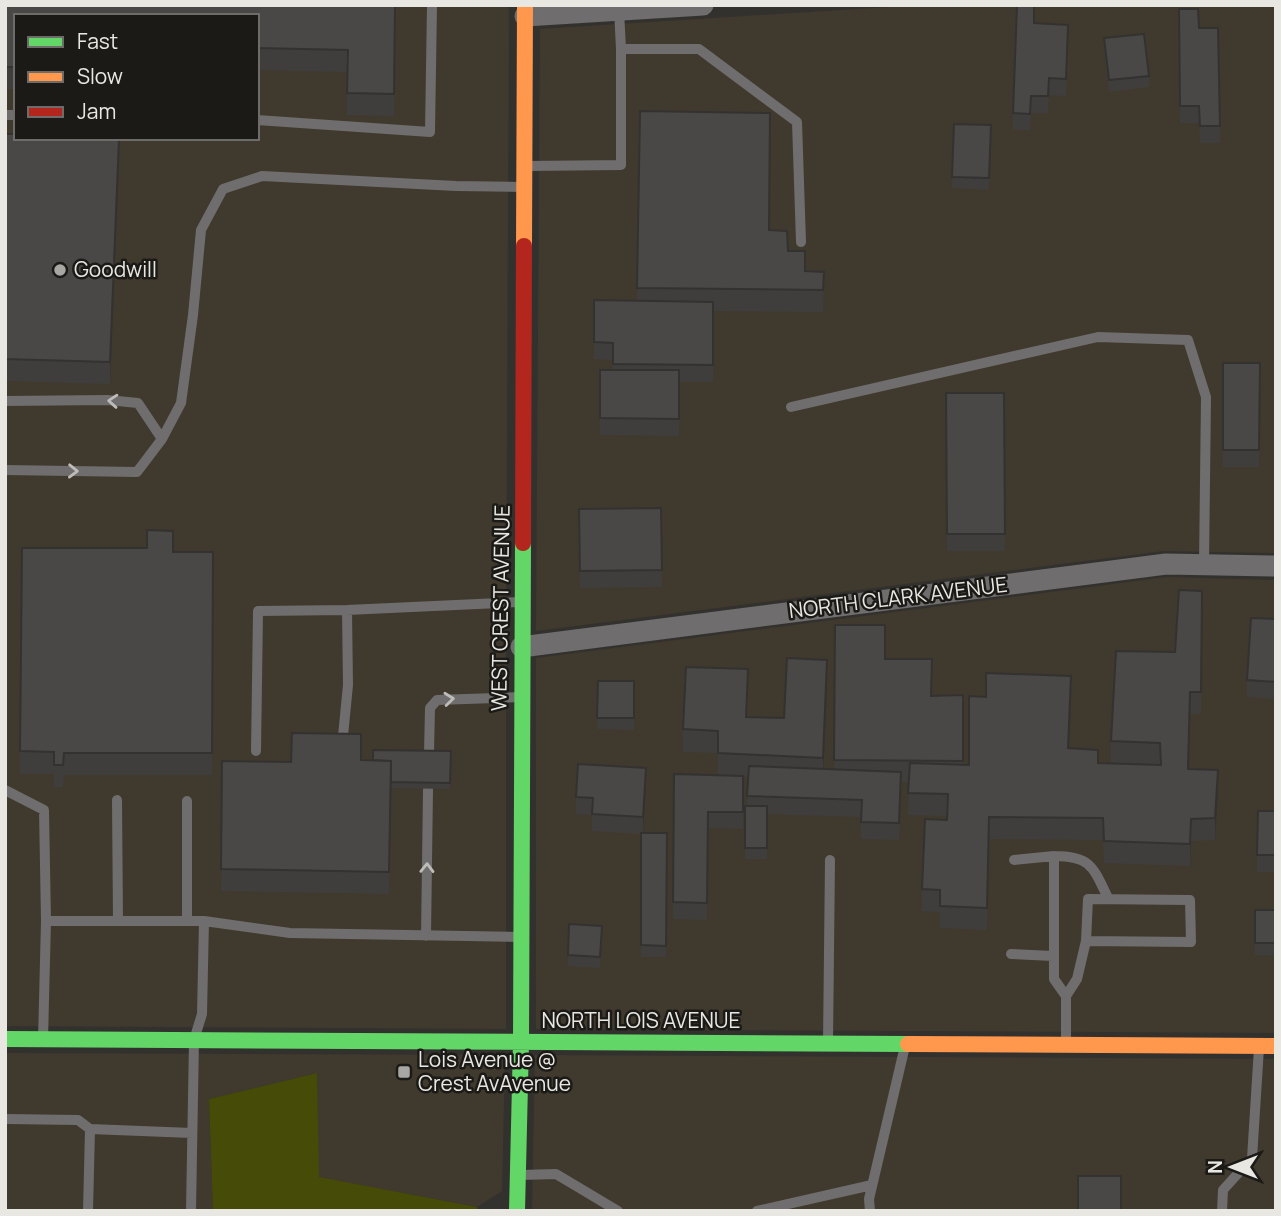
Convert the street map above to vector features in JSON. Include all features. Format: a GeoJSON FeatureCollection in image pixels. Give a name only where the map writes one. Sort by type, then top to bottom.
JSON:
{"type":"FeatureCollection","features":[{"type":"Feature","properties":{"kind":"street"},"geometry":{"type":"LineString","coordinates":[[525,11],[619,10],[703,5]]}},
{"type":"Feature","properties":{"kind":"street","name":"WEST CREST AVENUE"},"geometry":{"type":"LineString","coordinates":[[517,1211],[521,1042],[525,11]]}},
{"type":"Feature","properties":{"kind":"street","name":"NORTH CLARK AVENUE"},"geometry":{"type":"LineString","coordinates":[[521,647],[1166,564],[1276,566]]}},
{"type":"Feature","properties":{"kind":"street","name":"NORTH LOIS AVENUE"},"geometry":{"type":"LineString","coordinates":[[5,1039],[1268,1046]]}},
{"type":"Feature","properties":{"kind":"lane"},"geometry":{"type":"LineString","coordinates":[[259,120],[430,132],[432,5]]}},
{"type":"Feature","properties":{"kind":"lane"},"geometry":{"type":"LineString","coordinates":[[524,166],[621,165],[619,10]]}},
{"type":"Feature","properties":{"kind":"lane"},"geometry":{"type":"LineString","coordinates":[[621,49],[699,49],[797,122],[801,242]]}},
{"type":"Feature","properties":{"kind":"lane"},"geometry":{"type":"LineString","coordinates":[[5,470],[137,472],[162,439],[181,403],[201,230],[223,189],[262,176],[524,187]]}},
{"type":"Feature","properties":{"kind":"lane"},"geometry":{"type":"LineString","coordinates":[[790,407],[1098,337],[1188,340],[1206,397],[1204,565]]}},
{"type":"Feature","properties":{"kind":"lane"},"geometry":{"type":"LineString","coordinates":[[5,401],[107,400],[138,403],[162,439]]}},
{"type":"Feature","properties":{"kind":"lane"},"geometry":{"type":"LineString","coordinates":[[256,751],[258,611],[523,602]]}},
{"type":"Feature","properties":{"kind":"lane"},"geometry":{"type":"LineString","coordinates":[[342,746],[348,685],[347,610]]}},
{"type":"Feature","properties":{"kind":"lane"},"geometry":{"type":"LineString","coordinates":[[429,753],[430,708],[438,700],[521,697]]}},
{"type":"Feature","properties":{"kind":"lane"},"geometry":{"type":"LineString","coordinates":[[5,790],[44,810],[46,921],[43,1040]]}},
{"type":"Feature","properties":{"kind":"lane"},"geometry":{"type":"LineString","coordinates":[[426,936],[428,790]]}},
{"type":"Feature","properties":{"kind":"lane"},"geometry":{"type":"LineString","coordinates":[[117,800],[118,921]]}},
{"type":"Feature","properties":{"kind":"lane"},"geometry":{"type":"LineString","coordinates":[[187,801],[187,921]]}},
{"type":"Feature","properties":{"kind":"lane"},"geometry":{"type":"LineString","coordinates":[[1054,856],[1054,979],[1066,996]]}},
{"type":"Feature","properties":{"kind":"lane"},"geometry":{"type":"LineString","coordinates":[[1014,860],[1074,856],[1093,867],[1108,898]]}},
{"type":"Feature","properties":{"kind":"lane"},"geometry":{"type":"LineString","coordinates":[[828,1042],[830,860]]}},
{"type":"Feature","properties":{"kind":"lane"},"geometry":{"type":"LineString","coordinates":[[1066,1043],[1066,996],[1077,979],[1086,941],[1088,899],[1190,900],[1191,942],[1086,941]]}},
{"type":"Feature","properties":{"kind":"lane"},"geometry":{"type":"LineString","coordinates":[[46,921],[204,921],[290,933],[521,937]]}},
{"type":"Feature","properties":{"kind":"lane"},"geometry":{"type":"LineString","coordinates":[[191,1211],[194,1040],[202,1014],[204,921]]}},
{"type":"Feature","properties":{"kind":"lane"},"geometry":{"type":"LineString","coordinates":[[1011,954],[1053,956]]}},
{"type":"Feature","properties":{"kind":"lane"},"geometry":{"type":"LineString","coordinates":[[870,1211],[873,1185],[906,1043]]}},
{"type":"Feature","properties":{"kind":"lane"},"geometry":{"type":"LineString","coordinates":[[1222,1211],[1223,1190],[1252,1158],[1268,1046]]}},
{"type":"Feature","properties":{"kind":"lane"},"geometry":{"type":"LineString","coordinates":[[5,1119],[78,1120],[90,1129],[192,1133]]}},
{"type":"Feature","properties":{"kind":"lane"},"geometry":{"type":"LineString","coordinates":[[88,1211],[90,1129]]}},
{"type":"Feature","properties":{"kind":"lane"},"geometry":{"type":"LineString","coordinates":[[518,1175],[556,1174],[618,1211]]}},
{"type":"Feature","properties":{"kind":"lane"},"geometry":{"type":"LineString","coordinates":[[757,1211],[873,1185]]}},
{"type":"Feature","properties":{"kind":"shaded area"},"geometry":{"type":"Polygon","coordinates":[[[5,5],[509,5],[504,636],[506,1029],[5,1026],[5,5]]]}},
{"type":"Feature","properties":{"kind":"shaded area"},"geometry":{"type":"Polygon","coordinates":[[[920,5],[1276,5],[1276,553],[1164,551],[536,631],[540,29],[920,5]]]}},
{"type":"Feature","properties":{"kind":"shaded area"},"geometry":{"type":"Polygon","coordinates":[[[1167,577],[1276,580],[1276,1033],[536,1029],[536,658],[1167,577]]]}},
{"type":"Feature","properties":{"kind":"shaded area"},"geometry":{"type":"Polygon","coordinates":[[[5,1053],[505,1055],[502,1191],[477,1207],[318,1177],[317,1073],[209,1099],[213,1211],[5,1211],[5,1053]]]}},
{"type":"Feature","properties":{"kind":"shaded area"},"geometry":{"type":"Polygon","coordinates":[[[535,1055],[1276,1059],[1276,1211],[532,1211],[535,1055]]]}},
{"type":"Feature","properties":{"kind":"shaded area"},"geometry":{"type":"Polygon","coordinates":[[[317,1073],[319,1177],[477,1207],[477,1211],[213,1211],[209,1099],[317,1073]]]}},
{"type":"Feature","properties":{"kind":"building"},"geometry":{"type":"Polygon","coordinates":[[[5,5],[395,5],[394,94],[347,93],[348,50],[259,48],[259,14],[14,14],[14,67],[5,67],[5,5]]]}},
{"type":"Feature","properties":{"kind":"building"},"geometry":{"type":"Polygon","coordinates":[[[1017,5],[1034,5],[1034,23],[1068,25],[1066,79],[1049,78],[1048,96],[1031,96],[1030,114],[1013,113],[1017,5]]]}},
{"type":"Feature","properties":{"kind":"building"},"geometry":{"type":"Polygon","coordinates":[[[1179,9],[1198,9],[1199,28],[1218,28],[1220,126],[1200,126],[1199,106],[1180,106],[1179,9]]]}},
{"type":"Feature","properties":{"kind":"building"},"geometry":{"type":"Polygon","coordinates":[[[1144,34],[1149,76],[1109,80],[1104,38],[1144,34]]]}},
{"type":"Feature","properties":{"kind":"building"},"geometry":{"type":"Polygon","coordinates":[[[640,111],[770,113],[769,230],[787,231],[788,251],[805,251],[805,271],[824,272],[823,290],[637,288],[640,111]]]}},
{"type":"Feature","properties":{"kind":"building"},"geometry":{"type":"Polygon","coordinates":[[[954,124],[991,125],[989,178],[952,177],[954,124]]]}},
{"type":"Feature","properties":{"kind":"building","name":"Goodwill"},"geometry":{"type":"Polygon","coordinates":[[[5,134],[14,134],[14,140],[119,140],[110,362],[5,359],[5,134]]]}},
{"type":"Feature","properties":{"kind":"building"},"geometry":{"type":"Polygon","coordinates":[[[594,300],[713,302],[713,365],[613,364],[613,343],[594,342],[594,300]]]}},
{"type":"Feature","properties":{"kind":"building"},"geometry":{"type":"Polygon","coordinates":[[[1223,363],[1260,363],[1259,450],[1223,450],[1223,363]]]}},
{"type":"Feature","properties":{"kind":"building"},"geometry":{"type":"Polygon","coordinates":[[[600,370],[679,370],[679,419],[600,418],[600,370]]]}},
{"type":"Feature","properties":{"kind":"building"},"geometry":{"type":"Polygon","coordinates":[[[946,393],[1004,393],[1005,534],[947,534],[946,393]]]}},
{"type":"Feature","properties":{"kind":"building"},"geometry":{"type":"Polygon","coordinates":[[[661,508],[662,570],[580,571],[579,509],[661,508]]]}},
{"type":"Feature","properties":{"kind":"building"},"geometry":{"type":"Polygon","coordinates":[[[147,530],[173,531],[173,552],[213,552],[212,753],[64,753],[63,765],[54,765],[54,752],[20,751],[22,548],[147,548],[147,530]]]}},
{"type":"Feature","properties":{"kind":"building"},"geometry":{"type":"Polygon","coordinates":[[[1179,590],[1202,591],[1201,692],[1190,692],[1188,769],[1218,770],[1215,818],[1191,819],[1190,844],[1104,841],[1103,818],[989,817],[987,908],[940,906],[940,890],[922,889],[925,819],[947,820],[948,794],[908,793],[910,763],[969,765],[969,696],[986,697],[986,673],[1071,676],[1068,748],[1098,750],[1098,763],[1161,765],[1160,743],[1111,741],[1116,651],[1175,652],[1179,590]]]}},
{"type":"Feature","properties":{"kind":"building"},"geometry":{"type":"Polygon","coordinates":[[[1251,618],[1276,619],[1276,682],[1247,680],[1251,618]]]}},
{"type":"Feature","properties":{"kind":"building"},"geometry":{"type":"Polygon","coordinates":[[[835,625],[885,625],[885,659],[932,659],[931,696],[963,695],[963,761],[834,760],[835,625]]]}},
{"type":"Feature","properties":{"kind":"building"},"geometry":{"type":"Polygon","coordinates":[[[787,658],[827,660],[823,758],[718,753],[718,731],[683,729],[686,667],[748,669],[746,717],[784,718],[787,658]]]}},
{"type":"Feature","properties":{"kind":"building"},"geometry":{"type":"Polygon","coordinates":[[[598,681],[634,681],[634,718],[597,718],[598,681]]]}},
{"type":"Feature","properties":{"kind":"building"},"geometry":{"type":"Polygon","coordinates":[[[292,733],[361,734],[361,760],[391,761],[389,872],[221,869],[222,761],[291,762],[292,733]]]}},
{"type":"Feature","properties":{"kind":"building"},"geometry":{"type":"Polygon","coordinates":[[[373,750],[451,751],[450,783],[391,782],[391,761],[373,760],[373,750]]]}},
{"type":"Feature","properties":{"kind":"building"},"geometry":{"type":"Polygon","coordinates":[[[578,764],[646,768],[643,817],[592,814],[593,798],[576,797],[578,764]]]}},
{"type":"Feature","properties":{"kind":"building"},"geometry":{"type":"Polygon","coordinates":[[[749,766],[901,772],[899,823],[861,822],[862,800],[747,796],[749,766]]]}},
{"type":"Feature","properties":{"kind":"building"},"geometry":{"type":"Polygon","coordinates":[[[674,774],[743,776],[743,812],[708,812],[707,903],[673,902],[674,774]]]}},
{"type":"Feature","properties":{"kind":"building"},"geometry":{"type":"Polygon","coordinates":[[[745,806],[767,806],[767,848],[745,848],[745,806]]]}},
{"type":"Feature","properties":{"kind":"building"},"geometry":{"type":"Polygon","coordinates":[[[1258,811],[1276,811],[1276,855],[1257,855],[1258,811]]]}},
{"type":"Feature","properties":{"kind":"building"},"geometry":{"type":"Polygon","coordinates":[[[641,833],[667,833],[666,946],[641,945],[641,833]]]}},
{"type":"Feature","properties":{"kind":"building"},"geometry":{"type":"Polygon","coordinates":[[[1255,910],[1276,910],[1276,943],[1255,943],[1255,910]]]}},
{"type":"Feature","properties":{"kind":"building"},"geometry":{"type":"Polygon","coordinates":[[[569,924],[602,926],[600,957],[568,955],[569,924]]]}},
{"type":"Feature","properties":{"kind":"building"},"geometry":{"type":"Polygon","coordinates":[[[1078,1176],[1121,1176],[1121,1211],[1078,1211],[1078,1176]]]}},
{"type":"Feature","properties":{"kind":"traffic: fast"},"geometry":{"type":"LineString","coordinates":[[517,1211],[521,1042],[523,543]]}},
{"type":"Feature","properties":{"kind":"traffic: fast"},"geometry":{"type":"LineString","coordinates":[[5,1039],[908,1044]]}},
{"type":"Feature","properties":{"kind":"traffic: slow"},"geometry":{"type":"LineString","coordinates":[[524,246],[525,5]]}},
{"type":"Feature","properties":{"kind":"traffic: slow"},"geometry":{"type":"LineString","coordinates":[[908,1044],[1276,1046]]}},
{"type":"Feature","properties":{"kind":"traffic: jam"},"geometry":{"type":"LineString","coordinates":[[523,543],[524,246]]}},
{"type":"Feature","properties":{"kind":"place","name":"Goodwill"},"geometry":{"type":"Point","coordinates":[60,270]}},
{"type":"Feature","properties":{"kind":"place","name":"Lois Avenue @ Crest AvAvenue"},"geometry":{"type":"Point","coordinates":[404,1072]}}]}
